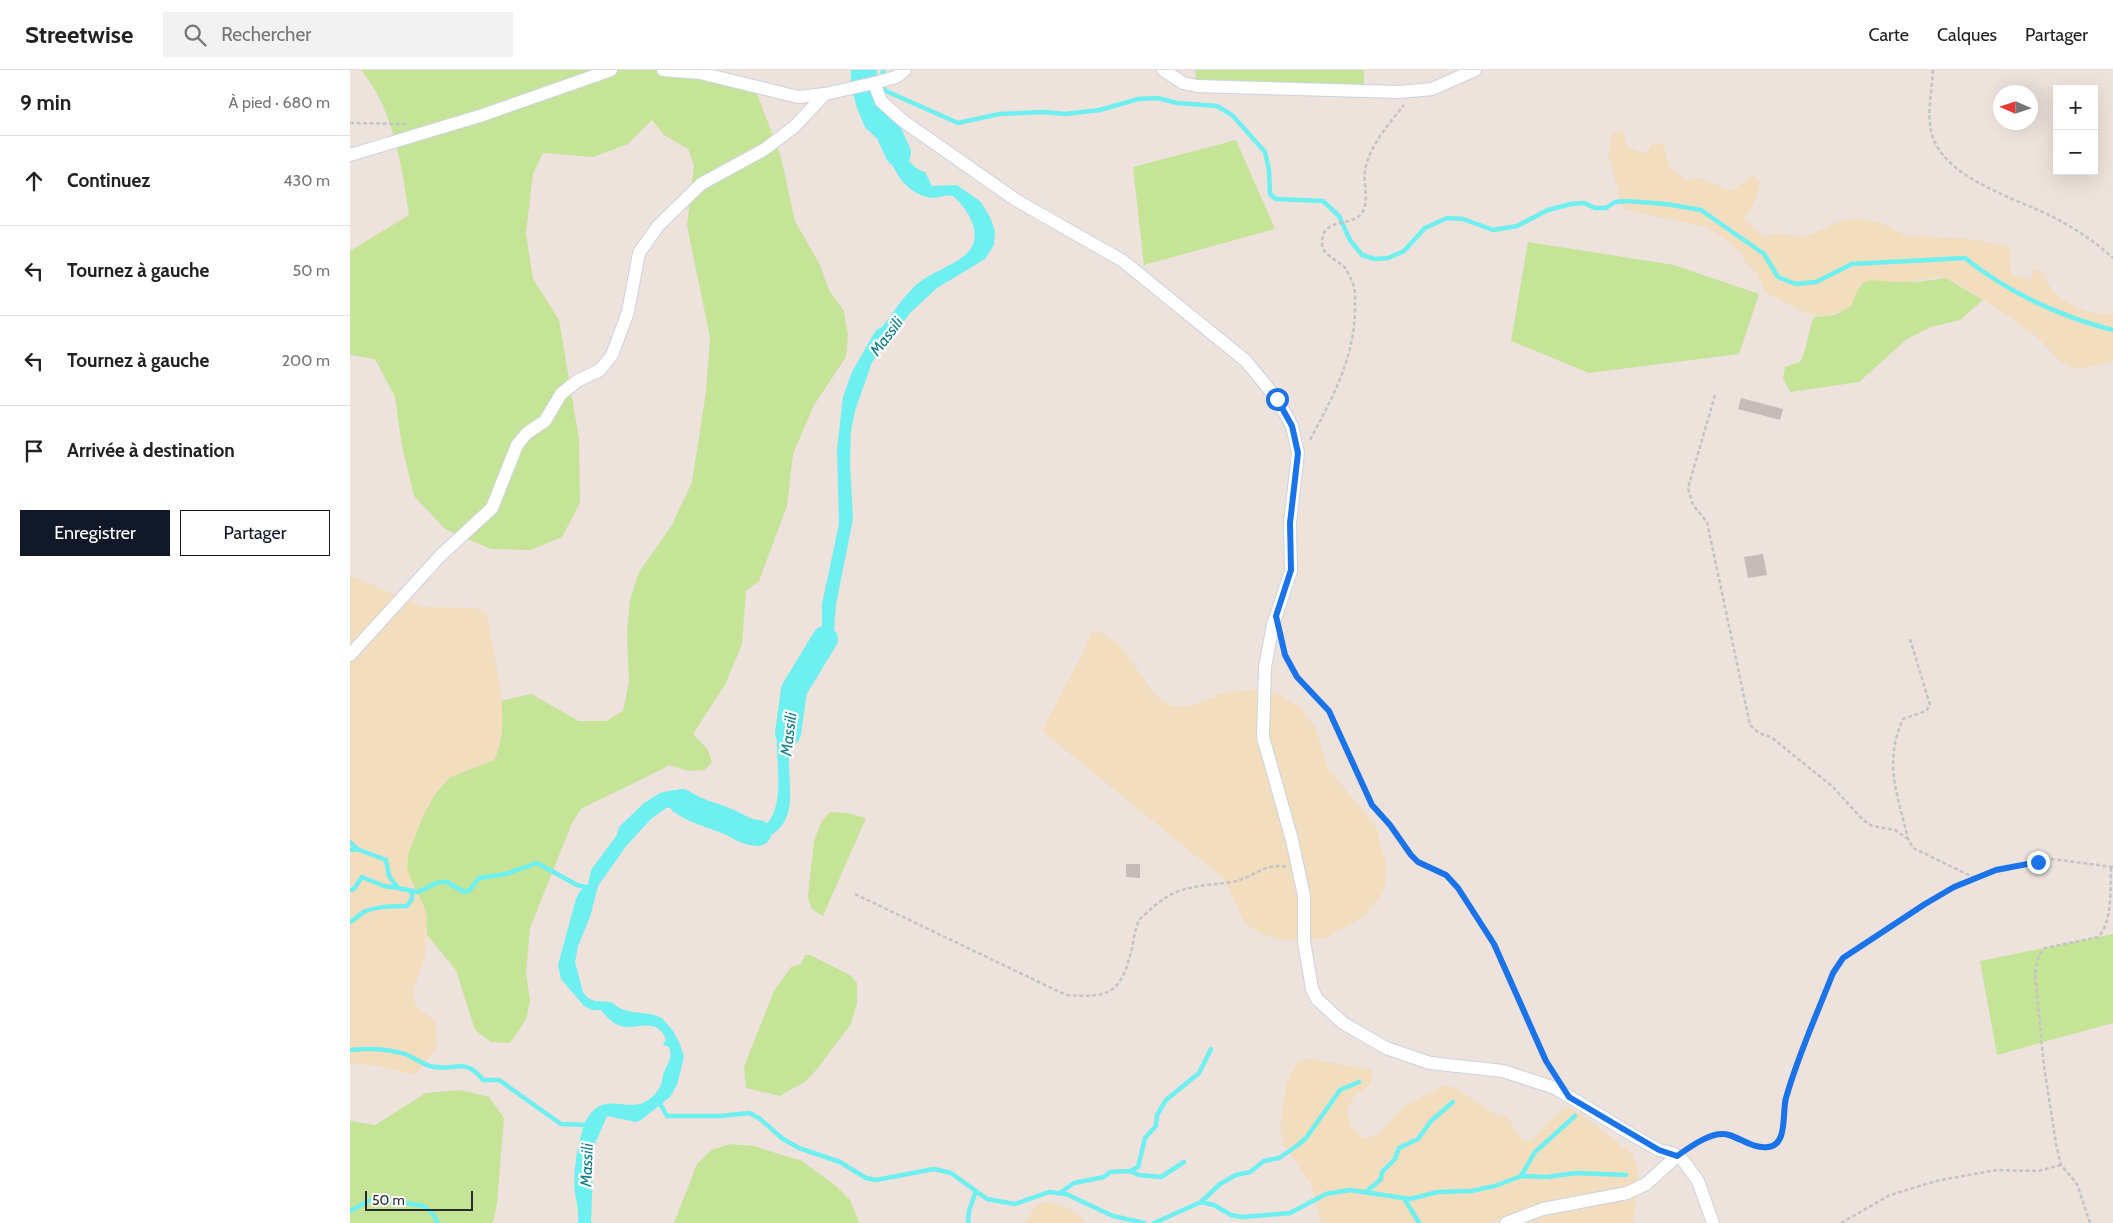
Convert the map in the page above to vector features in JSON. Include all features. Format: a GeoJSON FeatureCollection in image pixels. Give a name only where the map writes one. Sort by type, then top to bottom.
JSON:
{"type":"FeatureCollection","features":[{"type":"Feature","properties":{"kind":"street"},"geometry":{"type":"LineString","coordinates":[[350,155],[483,115],[611,70]]}},
{"type":"Feature","properties":{"kind":"street"},"geometry":{"type":"LineString","coordinates":[[663,70],[700,73],[798,96],[825,94],[874,83],[896,77],[905,70]]}},
{"type":"Feature","properties":{"kind":"street"},"geometry":{"type":"LineString","coordinates":[[1163,70],[1183,82],[1197,86],[1416,90],[1432,89],[1475,70]]}},
{"type":"Feature","properties":{"kind":"street"},"geometry":{"type":"LineString","coordinates":[[874,83],[881,101],[903,121],[1016,200],[1123,261],[1246,361],[1277,399],[1292,426],[1298,453],[1290,523],[1291,570],[1273,625],[1266,667],[1264,737],[1304,896],[1304,941],[1312,989],[1317,999],[1344,1023],[1386,1048],[1430,1063],[1503,1071],[1555,1088],[1659,1150],[1677,1156],[1690,1168],[1698,1181],[1714,1223]]}},
{"type":"Feature","properties":{"kind":"street"},"geometry":{"type":"LineString","coordinates":[[350,655],[441,555],[492,508],[517,445],[527,433],[545,421],[561,394],[577,381],[600,370],[612,356],[628,312],[640,253],[658,226],[701,184],[765,149],[794,128],[825,94]]}},
{"type":"Feature","properties":{"kind":"street"},"geometry":{"type":"LineString","coordinates":[[1506,1223],[1543,1209],[1627,1193],[1646,1184],[1677,1156]]}},
{"type":"Feature","properties":{"kind":"path"},"geometry":{"type":"LineString","coordinates":[[1933,70],[1931,132],[1939,150],[1955,168],[1999,192],[2054,217],[2100,246],[2113,258]]}},
{"type":"Feature","properties":{"kind":"path"},"geometry":{"type":"LineString","coordinates":[[1298,453],[1307,444],[1332,398],[1352,348],[1354,285],[1345,268],[1325,251],[1322,244],[1323,234],[1331,224],[1358,218],[1363,212],[1365,205],[1365,171],[1369,156],[1382,133],[1416,90]]}},
{"type":"Feature","properties":{"kind":"path"},"geometry":{"type":"LineString","coordinates":[[350,123],[410,123]]}},
{"type":"Feature","properties":{"kind":"path"},"geometry":{"type":"LineString","coordinates":[[1715,395],[1688,488],[1693,505],[1702,515],[1709,529],[1750,725],[1759,733],[1771,737],[1833,787],[1862,820],[1872,826],[1895,830],[1908,840]]}},
{"type":"Feature","properties":{"kind":"path"},"geometry":{"type":"LineString","coordinates":[[1281,639],[1285,655],[1297,677],[1329,711],[1372,805],[1418,862],[1446,875],[1458,888],[1494,944],[1546,1061],[1555,1076]]}},
{"type":"Feature","properties":{"kind":"path"},"geometry":{"type":"LineString","coordinates":[[1910,639],[1930,705],[1926,711],[1903,719],[1892,750],[1893,774],[1908,840],[1913,848],[1975,878]]}},
{"type":"Feature","properties":{"kind":"path"},"geometry":{"type":"LineString","coordinates":[[1677,1156],[1699,1142],[1726,1134],[1755,1146],[1770,1148],[1778,1142],[1784,1125],[1785,1100],[1793,1076],[1833,973],[1843,958],[1954,887],[1996,870],[2052,859],[2112,867],[2108,921],[2103,932],[2098,937],[2045,948],[2039,955],[2035,974],[2044,1066],[2061,1165],[2077,1184],[2090,1223]]}},
{"type":"Feature","properties":{"kind":"path"},"geometry":{"type":"LineString","coordinates":[[856,894],[1058,992],[1066,995],[1100,996],[1113,990],[1121,980],[1141,919],[1157,904],[1178,890],[1221,882],[1233,882],[1261,869],[1280,866],[1291,869],[1299,876]]}},
{"type":"Feature","properties":{"kind":"path"},"geometry":{"type":"LineString","coordinates":[[1841,1223],[1890,1195],[1940,1180],[1997,1170],[2038,1171],[2061,1165]]}},
{"type":"Feature","properties":{"kind":"green space"},"geometry":{"type":"Polygon","coordinates":[[[361,70],[700,70],[754,86],[781,157],[795,221],[820,265],[829,290],[844,311],[848,335],[846,357],[814,405],[793,454],[787,506],[759,581],[746,591],[742,644],[726,683],[693,734],[708,750],[712,762],[705,770],[688,771],[670,765],[581,809],[572,823],[530,928],[526,973],[530,1001],[526,1020],[510,1043],[491,1042],[475,1030],[456,970],[427,935],[424,907],[407,870],[408,854],[422,818],[435,794],[450,777],[494,760],[502,731],[501,701],[531,694],[579,721],[606,721],[623,711],[629,682],[627,633],[630,599],[639,572],[672,525],[692,482],[706,392],[710,337],[687,226],[694,165],[688,149],[664,135],[652,120],[628,144],[593,157],[543,153],[533,174],[526,233],[533,279],[559,320],[579,439],[580,503],[562,537],[531,550],[491,549],[445,529],[414,496],[402,446],[395,397],[375,359],[350,355],[350,251],[409,215],[395,139],[381,103],[361,70]]]}},
{"type":"Feature","properties":{"kind":"green space"},"geometry":{"type":"Polygon","coordinates":[[[1195,70],[1364,70],[1364,90],[1197,86],[1195,70]]]}},
{"type":"Feature","properties":{"kind":"green space"},"geometry":{"type":"Polygon","coordinates":[[[1236,140],[1275,229],[1144,265],[1133,167],[1236,140]]]}},
{"type":"Feature","properties":{"kind":"green space"},"geometry":{"type":"Polygon","coordinates":[[[1528,242],[1674,265],[1759,294],[1739,354],[1589,373],[1511,341],[1528,242]]]}},
{"type":"Feature","properties":{"kind":"green space"},"geometry":{"type":"Polygon","coordinates":[[[1946,278],[1983,300],[1960,320],[1931,327],[1907,339],[1859,382],[1790,392],[1783,378],[1785,367],[1800,362],[1805,351],[1814,317],[1835,315],[1851,306],[1859,285],[1869,279],[1916,282],[1946,278]]]}},
{"type":"Feature","properties":{"kind":"green space"},"geometry":{"type":"Polygon","coordinates":[[[830,812],[847,813],[866,818],[823,916],[811,908],[808,896],[814,841],[822,821],[830,812]]]}},
{"type":"Feature","properties":{"kind":"green space"},"geometry":{"type":"Polygon","coordinates":[[[2113,934],[2113,1023],[1997,1055],[1980,961],[2113,934]]]}},
{"type":"Feature","properties":{"kind":"green space"},"geometry":{"type":"Polygon","coordinates":[[[805,955],[810,955],[850,975],[857,983],[857,1003],[851,1024],[806,1081],[780,1096],[746,1088],[744,1067],[774,991],[791,967],[801,964],[805,955]]]}},
{"type":"Feature","properties":{"kind":"green space"},"geometry":{"type":"Polygon","coordinates":[[[461,1090],[489,1097],[504,1118],[497,1204],[493,1223],[350,1223],[350,1121],[375,1125],[426,1093],[461,1090]]]}},
{"type":"Feature","properties":{"kind":"green space"},"geometry":{"type":"Polygon","coordinates":[[[731,1144],[753,1146],[802,1161],[836,1186],[850,1200],[859,1223],[674,1223],[697,1164],[711,1150],[731,1144]]]}},
{"type":"Feature","properties":{"kind":"sand"},"geometry":{"type":"Polygon","coordinates":[[[1618,131],[1624,134],[1626,146],[1646,154],[1652,144],[1663,143],[1669,166],[1686,180],[1700,178],[1731,191],[1753,175],[1760,182],[1758,192],[1755,202],[1744,218],[1764,237],[1778,233],[1804,237],[1843,220],[1859,219],[1883,223],[1904,235],[1969,239],[2010,246],[2011,269],[2014,275],[2031,280],[2033,270],[2042,271],[2052,289],[2071,304],[2098,314],[2106,315],[2113,313],[2113,363],[2085,368],[2074,368],[2064,364],[2032,333],[1976,295],[1945,278],[1900,282],[1868,281],[1859,288],[1851,306],[1838,312],[1816,315],[1798,309],[1764,292],[1758,274],[1746,264],[1742,254],[1724,238],[1705,227],[1623,209],[1608,155],[1611,135],[1618,131]]]}},
{"type":"Feature","properties":{"kind":"sand"},"geometry":{"type":"Polygon","coordinates":[[[350,575],[424,607],[475,608],[487,613],[500,688],[502,726],[500,743],[494,760],[450,777],[435,794],[422,818],[408,854],[407,870],[427,918],[425,957],[413,991],[415,1004],[436,1023],[437,1048],[416,1074],[367,1064],[350,1064],[350,575]]]}},
{"type":"Feature","properties":{"kind":"sand"},"geometry":{"type":"Polygon","coordinates":[[[1092,631],[1103,633],[1121,646],[1155,695],[1172,706],[1192,705],[1227,692],[1249,690],[1277,693],[1301,708],[1315,727],[1329,770],[1371,820],[1379,833],[1379,841],[1387,865],[1384,891],[1365,916],[1326,938],[1281,941],[1246,925],[1223,878],[1042,731],[1092,631]]]}},
{"type":"Feature","properties":{"kind":"sand"},"geometry":{"type":"Polygon","coordinates":[[[1306,1058],[1372,1070],[1371,1084],[1354,1097],[1347,1110],[1351,1126],[1364,1139],[1379,1133],[1403,1107],[1443,1085],[1456,1088],[1496,1115],[1508,1117],[1522,1141],[1530,1141],[1562,1109],[1570,1108],[1584,1116],[1632,1154],[1638,1169],[1634,1223],[1514,1223],[1510,1213],[1493,1223],[1321,1223],[1311,1184],[1283,1144],[1280,1128],[1286,1084],[1297,1063],[1306,1058]]]}},
{"type":"Feature","properties":{"kind":"sand"},"geometry":{"type":"Polygon","coordinates":[[[1046,1202],[1068,1208],[1078,1214],[1085,1223],[1025,1223],[1035,1206],[1046,1202]]]}},
{"type":"Feature","properties":{"kind":"water"},"geometry":{"type":"Polygon","coordinates":[[[882,120],[886,121],[907,158],[918,169],[925,172],[932,186],[957,185],[981,202],[991,219],[995,232],[994,245],[985,259],[937,288],[911,312],[872,362],[855,411],[851,430],[850,462],[853,519],[836,604],[833,644],[816,663],[803,669],[803,666],[819,644],[822,627],[822,604],[839,524],[837,449],[843,397],[852,372],[876,330],[882,327],[911,290],[922,280],[965,255],[974,241],[973,224],[965,209],[953,196],[927,197],[908,187],[901,179],[889,159],[877,128],[882,120]]]}},
{"type":"Feature","properties":{"kind":"water"},"geometry":{"type":"Polygon","coordinates":[[[797,695],[800,696],[800,701],[789,758],[790,800],[786,818],[781,827],[766,837],[751,839],[736,836],[726,828],[723,822],[726,819],[761,828],[770,820],[775,809],[778,796],[778,724],[788,699],[797,695]]]}},
{"type":"Feature","properties":{"kind":"water"},"geometry":{"type":"Polygon","coordinates":[[[674,790],[682,792],[715,811],[713,821],[708,823],[694,819],[676,807],[666,808],[651,819],[627,845],[598,886],[590,917],[578,946],[575,962],[583,992],[588,998],[595,1001],[611,1002],[621,1009],[651,1014],[662,1018],[673,1031],[684,1057],[677,1085],[670,1097],[641,1120],[636,1122],[607,1116],[594,1146],[591,1223],[578,1223],[574,1185],[575,1165],[579,1143],[588,1117],[596,1108],[605,1104],[640,1104],[649,1099],[660,1086],[670,1060],[670,1054],[669,1047],[663,1045],[666,1039],[654,1026],[623,1027],[609,1019],[601,1010],[592,1010],[584,1006],[561,979],[558,965],[576,899],[580,891],[588,884],[591,870],[617,835],[619,827],[644,803],[660,793],[674,790]]]}},
{"type":"Feature","properties":{"kind":"building"},"geometry":{"type":"Polygon","coordinates":[[[1741,398],[1783,409],[1780,420],[1738,409],[1741,398]]]}},
{"type":"Feature","properties":{"kind":"building"},"geometry":{"type":"Polygon","coordinates":[[[1763,554],[1767,575],[1748,578],[1744,557],[1763,554]]]}},
{"type":"Feature","properties":{"kind":"building"},"geometry":{"type":"Polygon","coordinates":[[[1126,864],[1140,864],[1140,878],[1126,877],[1126,864]]]}},
{"type":"Feature","properties":{"kind":"waterway","name":"Massili"},"geometry":{"type":"LineString","coordinates":[[864,70],[864,84],[869,103],[876,120],[888,131],[898,153]]}},
{"type":"Feature","properties":{"kind":"waterway"},"geometry":{"type":"LineString","coordinates":[[883,70],[882,87],[886,91],[958,123],[999,114],[1044,112],[1065,114],[1100,110],[1138,99],[1158,98],[1177,103],[1217,106],[1232,115],[1265,152],[1269,170],[1270,194],[1276,199],[1323,201],[1339,216],[1350,240],[1362,255],[1375,259],[1388,258],[1404,251],[1425,228],[1447,218],[1463,219],[1493,230],[1517,226],[1548,210],[1571,204],[1584,203],[1595,208],[1606,208],[1615,202],[1626,201],[1666,204],[1701,210],[1764,254],[1778,277],[1796,284],[1816,282],[1852,264],[1965,258],[1999,282],[2035,302],[2093,325],[2113,330]]}},
{"type":"Feature","properties":{"kind":"waterway","name":"Massili"},"geometry":{"type":"LineString","coordinates":[[788,733],[794,690],[825,639]]}},
{"type":"Feature","properties":{"kind":"waterway","name":"Massili"},"geometry":{"type":"LineString","coordinates":[[682,802],[694,809],[758,833]]}},
{"type":"Feature","properties":{"kind":"waterway"},"geometry":{"type":"LineString","coordinates":[[350,842],[357,849]]}},
{"type":"Feature","properties":{"kind":"waterway"},"geometry":{"type":"LineString","coordinates":[[350,850],[357,849],[386,860],[389,876],[398,888],[418,892],[439,882],[447,882],[464,892],[470,890],[479,878],[506,874],[537,863],[577,885],[590,888]]}},
{"type":"Feature","properties":{"kind":"waterway"},"geometry":{"type":"LineString","coordinates":[[350,890],[354,889],[362,877],[384,886],[398,888]]}},
{"type":"Feature","properties":{"kind":"waterway"},"geometry":{"type":"LineString","coordinates":[[350,922],[371,909],[407,906],[412,899],[412,891]]}},
{"type":"Feature","properties":{"kind":"waterway"},"geometry":{"type":"LineString","coordinates":[[1060,1193],[1074,1183],[1104,1177],[1110,1172],[1130,1171],[1138,1167],[1145,1138],[1156,1126],[1157,1115],[1166,1100],[1199,1073],[1211,1049]]}},
{"type":"Feature","properties":{"kind":"waterway"},"geometry":{"type":"LineString","coordinates":[[350,1050],[392,1051],[405,1054],[438,1068],[464,1066],[470,1068],[483,1080],[499,1080],[561,1124],[590,1125]]}},
{"type":"Feature","properties":{"kind":"waterway"},"geometry":{"type":"LineString","coordinates":[[1201,1202],[1220,1184],[1236,1175],[1250,1172],[1264,1161],[1279,1158],[1298,1145],[1306,1138],[1340,1090],[1359,1082]]}},
{"type":"Feature","properties":{"kind":"waterway"},"geometry":{"type":"LineString","coordinates":[[659,1102],[667,1116],[721,1116],[749,1113],[759,1118],[783,1139],[799,1148],[840,1162],[866,1178],[876,1180],[934,1169],[951,1173],[987,1199],[1015,1204],[1049,1192],[1066,1194],[1113,1216],[1144,1223]]}},
{"type":"Feature","properties":{"kind":"waterway"},"geometry":{"type":"LineString","coordinates":[[1366,1192],[1381,1179],[1382,1172],[1395,1159],[1399,1148],[1418,1139],[1431,1121],[1453,1102]]}},
{"type":"Feature","properties":{"kind":"waterway"},"geometry":{"type":"LineString","coordinates":[[1521,1176],[1535,1152],[1575,1116]]}},
{"type":"Feature","properties":{"kind":"waterway"},"geometry":{"type":"LineString","coordinates":[[1130,1171],[1139,1175],[1161,1177],[1184,1162]]}},
{"type":"Feature","properties":{"kind":"waterway"},"geometry":{"type":"LineString","coordinates":[[1154,1223],[1201,1202],[1214,1205],[1231,1215],[1242,1217],[1290,1213],[1326,1194],[1350,1190],[1410,1199],[1438,1192],[1471,1191],[1495,1186],[1521,1176],[1547,1177],[1576,1173],[1626,1175]]}},
{"type":"Feature","properties":{"kind":"waterway"},"geometry":{"type":"LineString","coordinates":[[968,1223],[969,1211],[976,1191]]}},
{"type":"Feature","properties":{"kind":"waterway"},"geometry":{"type":"LineString","coordinates":[[1404,1198],[1419,1223]]}},
{"type":"Feature","properties":{"kind":"waterway"},"geometry":{"type":"LineString","coordinates":[[350,1211],[370,1200],[380,1199],[424,1206],[433,1214],[438,1223]]}},
{"type":"Feature","properties":{"kind":"route"},"geometry":{"type":"LineString","coordinates":[[1277,399],[1292,426],[1298,453],[1290,523],[1291,570],[1276,616],[1285,655],[1297,677],[1329,711],[1372,805],[1418,862],[1446,875],[1458,888],[1494,944],[1546,1061],[1569,1097],[1584,1107],[1659,1150],[1677,1156],[1693,1145],[1712,1137],[1726,1134],[1755,1146],[1770,1148],[1778,1142],[1784,1125],[1785,1100],[1793,1076],[1833,973],[1843,958],[1954,887],[1996,870],[2038,862]]}}]}
